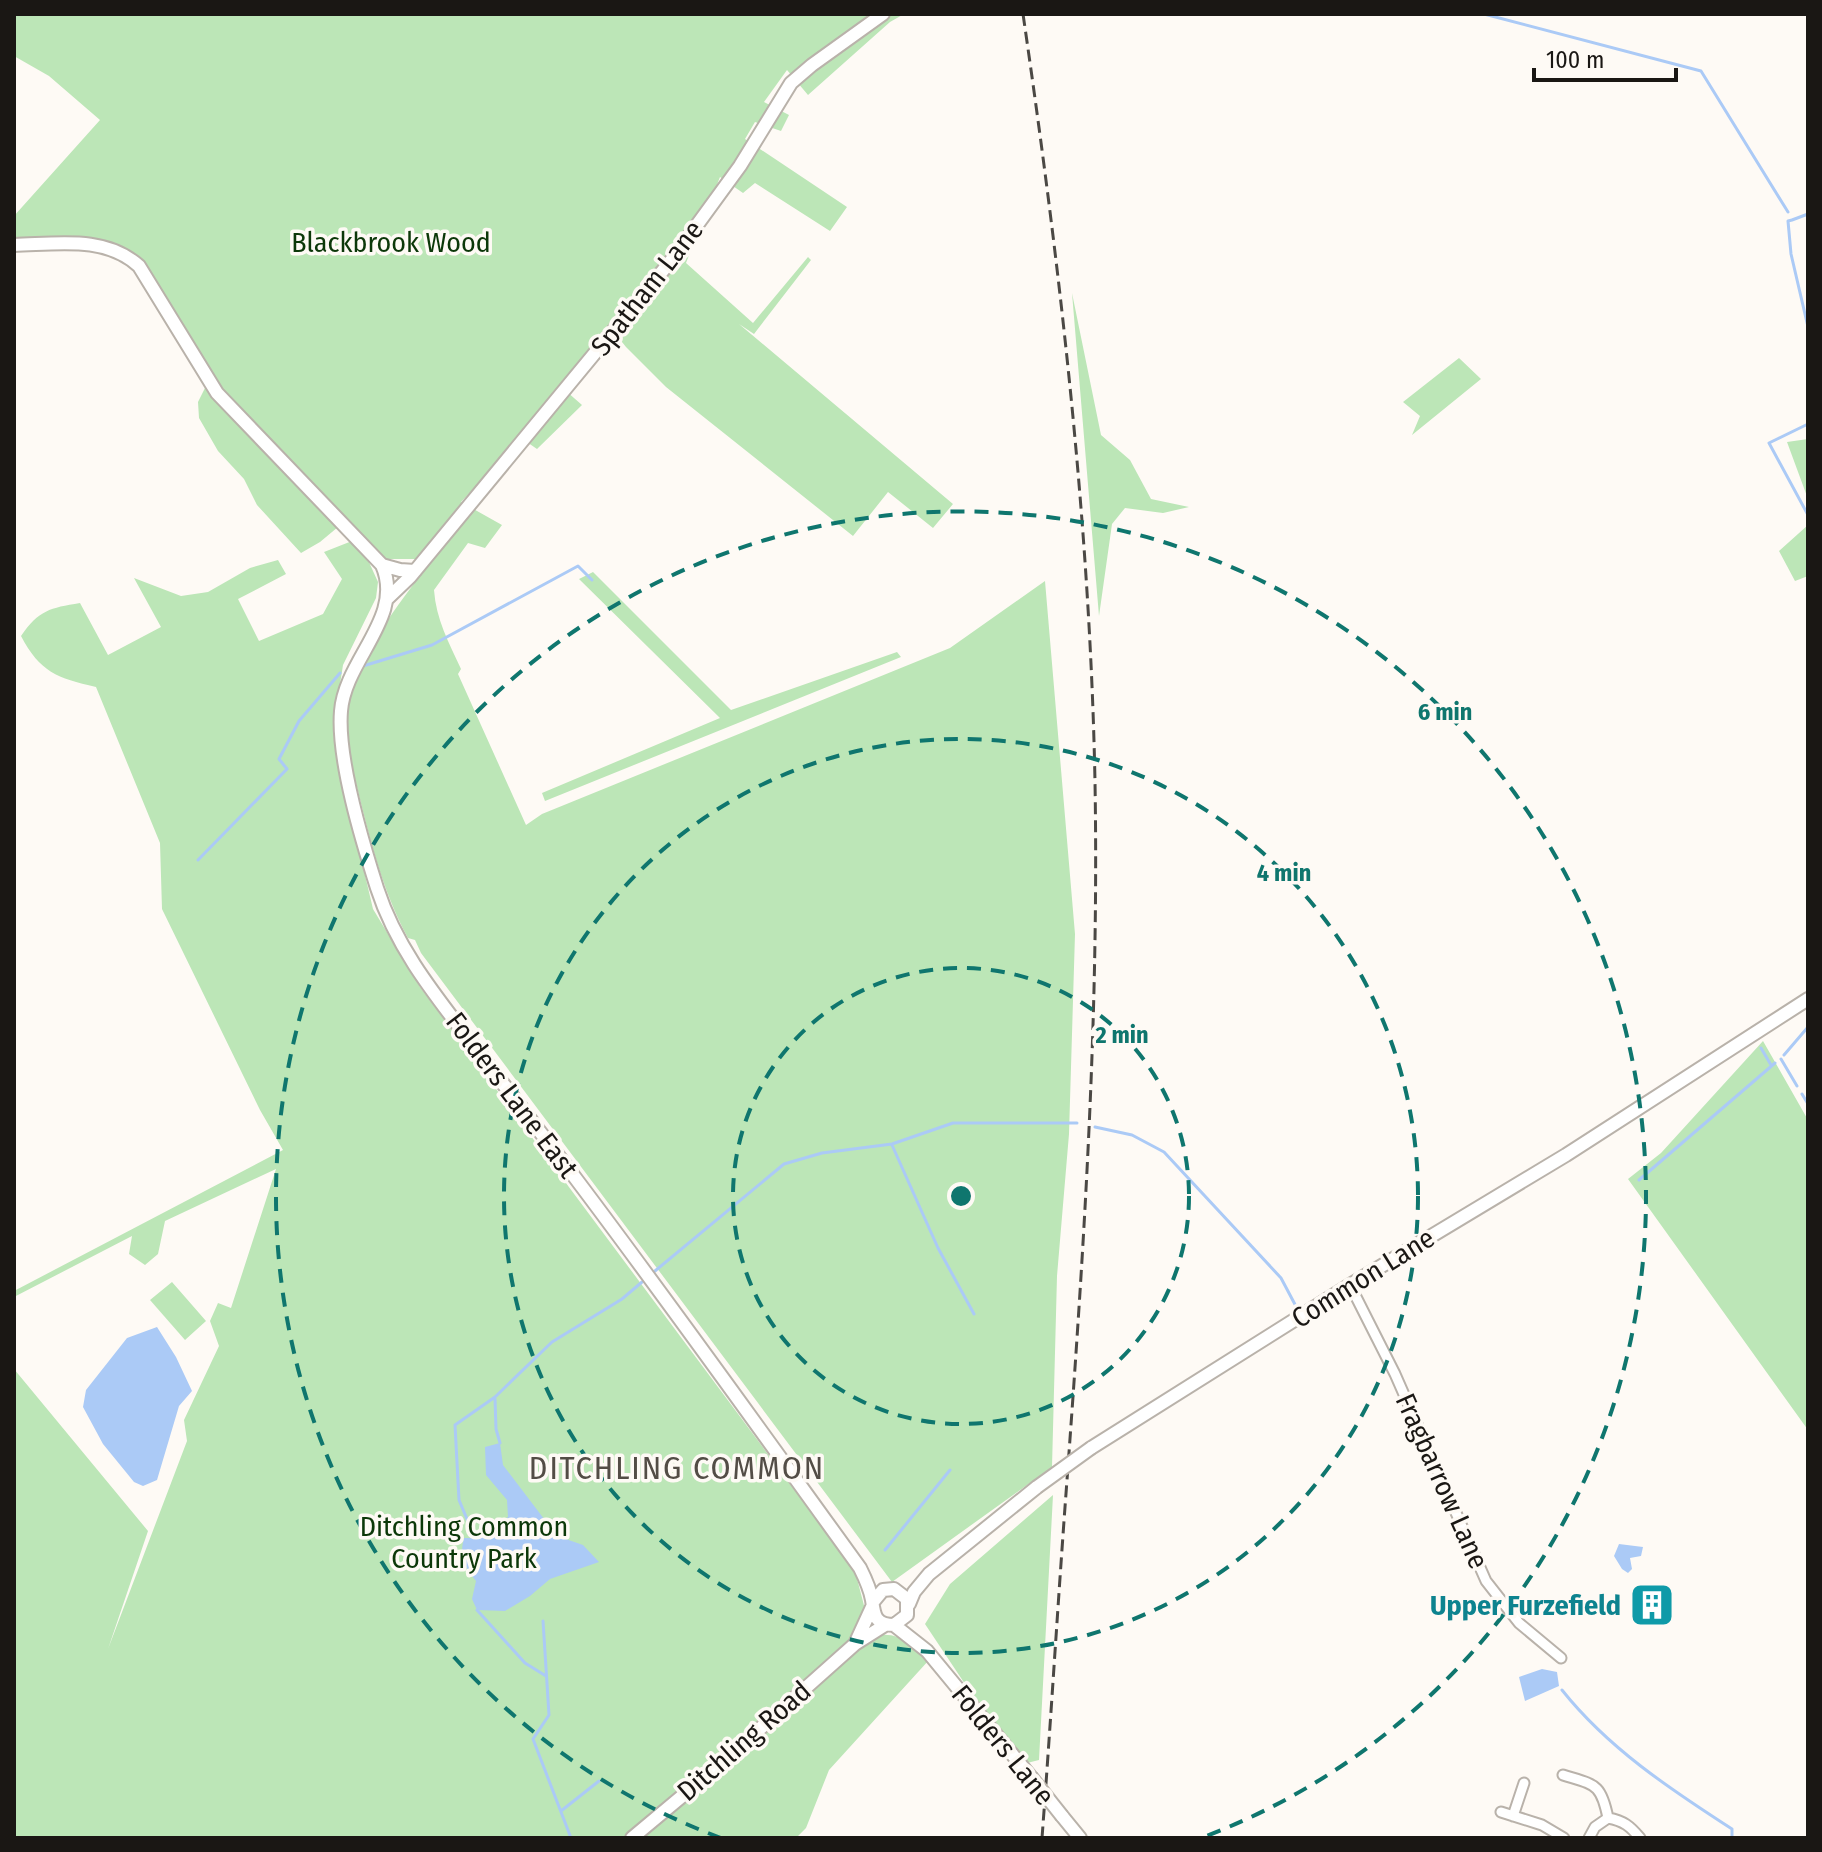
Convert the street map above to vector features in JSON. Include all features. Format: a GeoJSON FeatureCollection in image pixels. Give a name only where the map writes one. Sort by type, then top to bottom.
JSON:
{"type":"FeatureCollection","features":[{"type":"Feature","properties":{"kind":"street","name":"Spatham Lane"},"geometry":{"type":"LineString","coordinates":[[388,598],[415,571],[678,251],[740,166],[791,83],[883,14]]}},
{"type":"Feature","properties":{"kind":"street"},"geometry":{"type":"LineString","coordinates":[[14,245],[96,244],[129,257],[139,266],[217,393],[371,550],[382,565],[388,598]]}},
{"type":"Feature","properties":{"kind":"street"},"geometry":{"type":"LineString","coordinates":[[382,565],[415,571]]}},
{"type":"Feature","properties":{"kind":"street","name":"Folders Lane East"},"geometry":{"type":"LineString","coordinates":[[388,598],[345,692],[340,720],[352,794],[390,923],[428,986],[598,1207],[860,1568],[872,1604]]}},
{"type":"Feature","properties":{"kind":"street","name":"Common Lane"},"geometry":{"type":"LineString","coordinates":[[891,1589],[909,1585],[929,1574],[1091,1448],[1350,1285],[1566,1155],[1808,999]]}},
{"type":"Feature","properties":{"kind":"street","name":"Fragbarrow Lane"},"geometry":{"type":"LineString","coordinates":[[1350,1285],[1395,1374],[1486,1581],[1519,1623],[1561,1658]]}},
{"type":"Feature","properties":{"kind":"street","name":"Folders Lane East"},"geometry":{"type":"LineString","coordinates":[[860,1568],[891,1589]]}},
{"type":"Feature","properties":{"kind":"street","name":"Common Lane"},"geometry":{"type":"LineString","coordinates":[[909,1607],[914,1592],[929,1574]]}},
{"type":"Feature","properties":{"kind":"street"},"geometry":{"type":"LineString","coordinates":[[891,1589],[904,1594],[909,1607],[904,1619],[890,1625],[877,1620],[872,1604],[879,1593],[891,1589]]}},
{"type":"Feature","properties":{"kind":"street","name":"Ditchling Road"},"geometry":{"type":"LineString","coordinates":[[855,1644],[872,1604]]}},
{"type":"Feature","properties":{"kind":"street","name":"Folders Lane"},"geometry":{"type":"LineString","coordinates":[[909,1607],[913,1626],[927,1651],[1080,1838]]}},
{"type":"Feature","properties":{"kind":"street","name":"Ditchling Road"},"geometry":{"type":"LineString","coordinates":[[632,1838],[855,1644],[890,1625]]}},
{"type":"Feature","properties":{"kind":"street","name":"Folders Lane"},"geometry":{"type":"LineString","coordinates":[[890,1625],[927,1651]]}},
{"type":"Feature","properties":{"kind":"street"},"geometry":{"type":"LineString","coordinates":[[1563,1775],[1594,1785],[1604,1796],[1608,1818]]}},
{"type":"Feature","properties":{"kind":"street"},"geometry":{"type":"LineString","coordinates":[[1513,1816],[1524,1783]]}},
{"type":"Feature","properties":{"kind":"street"},"geometry":{"type":"LineString","coordinates":[[1501,1812],[1542,1825],[1564,1838]]}},
{"type":"Feature","properties":{"kind":"street"},"geometry":{"type":"LineString","coordinates":[[1589,1838],[1595,1827],[1608,1818],[1622,1820],[1640,1838]]}},
{"type":"Feature","properties":{"kind":"green space","name":"Blackbrook Wood"},"geometry":{"type":"Polygon","coordinates":[[[14,14],[904,14],[890,22],[808,95],[787,70],[764,102],[789,115],[781,131],[755,122],[745,139],[847,207],[830,231],[755,183],[743,193],[720,177],[686,263],[753,323],[808,257],[811,260],[754,334],[739,324],[953,504],[933,528],[888,492],[853,536],[666,387],[610,327],[566,391],[582,405],[537,449],[521,438],[461,502],[502,525],[485,548],[468,543],[434,590],[440,621],[461,669],[458,674],[526,825],[542,814],[950,648],[1045,581],[1075,934],[1069,1134],[1057,1276],[1052,1467],[892,1582],[421,953],[415,940],[408,938],[399,920],[366,823],[347,745],[345,719],[350,693],[364,659],[398,605],[433,559],[382,559],[344,522],[301,553],[257,505],[244,479],[218,451],[199,418],[198,402],[209,380],[136,267],[94,242],[14,250],[14,216],[100,120],[49,76],[14,56],[14,14]],[[655,269],[632,295],[646,308],[666,276],[655,269]]]}},
{"type":"Feature","properties":{"kind":"green space"},"geometry":{"type":"Polygon","coordinates":[[[1072,293],[1101,435],[1130,460],[1151,499],[1189,507],[1163,513],[1125,508],[1112,524],[1099,616],[1072,293]]]}},
{"type":"Feature","properties":{"kind":"green space"},"geometry":{"type":"Polygon","coordinates":[[[1459,358],[1481,379],[1412,435],[1420,416],[1403,402],[1459,358]]]}},
{"type":"Feature","properties":{"kind":"green space"},"geometry":{"type":"Polygon","coordinates":[[[1808,439],[1808,499],[1787,442],[1808,439]]]}},
{"type":"Feature","properties":{"kind":"green space"},"geometry":{"type":"Polygon","coordinates":[[[1808,525],[1808,576],[1795,581],[1779,551],[1808,525]]]}},
{"type":"Feature","properties":{"kind":"green space","name":"Ditchling Common Country Park"},"geometry":{"type":"Polygon","coordinates":[[[352,541],[368,560],[378,582],[376,598],[343,665],[336,710],[344,786],[373,909],[420,987],[855,1571],[867,1617],[881,1635],[901,1639],[929,1660],[829,1770],[806,1828],[796,1838],[14,1838],[14,1369],[148,1531],[108,1649],[187,1441],[184,1420],[219,1346],[210,1321],[218,1303],[231,1308],[276,1169],[165,1221],[158,1254],[145,1265],[129,1254],[132,1236],[14,1297],[14,1291],[283,1150],[260,1110],[162,909],[160,843],[96,687],[51,672],[35,658],[21,636],[40,615],[80,603],[108,655],[161,627],[134,578],[181,596],[208,592],[250,568],[278,560],[286,574],[238,599],[259,641],[323,614],[342,579],[324,552],[352,541]]]}},
{"type":"Feature","properties":{"kind":"green space"},"geometry":{"type":"Polygon","coordinates":[[[593,572],[731,710],[897,652],[901,657],[545,801],[542,793],[720,718],[579,579],[593,572]]]}},
{"type":"Feature","properties":{"kind":"green space"},"geometry":{"type":"Polygon","coordinates":[[[1763,1041],[1808,1120],[1808,1430],[1628,1179],[1661,1153],[1763,1041]]]}},
{"type":"Feature","properties":{"kind":"green space"},"geometry":{"type":"Polygon","coordinates":[[[172,1282],[206,1321],[185,1340],[150,1300],[172,1282]]]}},
{"type":"Feature","properties":{"kind":"green space"},"geometry":{"type":"Polygon","coordinates":[[[1053,1495],[1039,1760],[1027,1763],[979,1705],[925,1624],[950,1584],[1053,1495]]]}},
{"type":"Feature","properties":{"kind":"water"},"geometry":{"type":"Polygon","coordinates":[[[157,1327],[192,1391],[179,1406],[157,1480],[143,1486],[134,1482],[103,1444],[83,1407],[86,1390],[127,1338],[157,1327]]]}},
{"type":"Feature","properties":{"kind":"water"},"geometry":{"type":"Polygon","coordinates":[[[500,1443],[503,1465],[557,1536],[583,1545],[599,1562],[550,1579],[505,1611],[477,1610],[472,1599],[476,1581],[468,1571],[462,1551],[464,1538],[475,1538],[508,1517],[507,1500],[486,1475],[485,1447],[500,1443]]]}},
{"type":"Feature","properties":{"kind":"water"},"geometry":{"type":"Polygon","coordinates":[[[1619,1544],[1643,1547],[1641,1556],[1630,1558],[1632,1569],[1628,1573],[1614,1556],[1619,1544]]]}},
{"type":"Feature","properties":{"kind":"water"},"geometry":{"type":"Polygon","coordinates":[[[1542,1669],[1557,1672],[1559,1686],[1525,1701],[1519,1677],[1542,1669]]]}},
{"type":"Feature","properties":{"kind":"waterway"},"geometry":{"type":"LineString","coordinates":[[1484,14],[1701,71],[1788,212]]}},
{"type":"Feature","properties":{"kind":"waterway"},"geometry":{"type":"LineString","coordinates":[[1792,220],[1808,214]]}},
{"type":"Feature","properties":{"kind":"waterway"},"geometry":{"type":"LineString","coordinates":[[1792,220],[1788,221],[1791,254],[1808,327]]}},
{"type":"Feature","properties":{"kind":"waterway"},"geometry":{"type":"LineString","coordinates":[[1808,424],[1769,443],[1808,515]]}},
{"type":"Feature","properties":{"kind":"waterway"},"geometry":{"type":"LineString","coordinates":[[363,666],[432,645],[578,566],[592,580]]}},
{"type":"Feature","properties":{"kind":"waterway"},"geometry":{"type":"LineString","coordinates":[[198,860],[287,769],[279,759],[299,721],[340,673]]}},
{"type":"Feature","properties":{"kind":"waterway"},"geometry":{"type":"LineString","coordinates":[[1784,1055],[1808,1027]]}},
{"type":"Feature","properties":{"kind":"waterway"},"geometry":{"type":"LineString","coordinates":[[1761,1048],[1771,1065]]}},
{"type":"Feature","properties":{"kind":"waterway"},"geometry":{"type":"LineString","coordinates":[[1781,1059],[1797,1086]]}},
{"type":"Feature","properties":{"kind":"waterway"},"geometry":{"type":"LineString","coordinates":[[1639,1180],[1775,1063]]}},
{"type":"Feature","properties":{"kind":"waterway"},"geometry":{"type":"LineString","coordinates":[[1802,1094],[1808,1104]]}},
{"type":"Feature","properties":{"kind":"waterway"},"geometry":{"type":"LineString","coordinates":[[655,1271],[784,1164],[822,1153],[892,1144],[953,1123],[1077,1123]]}},
{"type":"Feature","properties":{"kind":"waterway"},"geometry":{"type":"LineString","coordinates":[[1095,1127],[1132,1135],[1164,1152],[1281,1278],[1299,1312]]}},
{"type":"Feature","properties":{"kind":"waterway"},"geometry":{"type":"LineString","coordinates":[[892,1145],[938,1248],[974,1314]]}},
{"type":"Feature","properties":{"kind":"waterway"},"geometry":{"type":"LineString","coordinates":[[475,1538],[459,1500],[455,1425],[495,1397],[552,1342],[622,1299],[642,1282]]}},
{"type":"Feature","properties":{"kind":"waterway"},"geometry":{"type":"LineString","coordinates":[[495,1399],[500,1443]]}},
{"type":"Feature","properties":{"kind":"waterway"},"geometry":{"type":"LineString","coordinates":[[885,1550],[950,1470]]}},
{"type":"Feature","properties":{"kind":"waterway"},"geometry":{"type":"LineString","coordinates":[[477,1610],[525,1663],[546,1676]]}},
{"type":"Feature","properties":{"kind":"waterway"},"geometry":{"type":"LineString","coordinates":[[543,1621],[549,1715],[533,1739],[571,1838]]}},
{"type":"Feature","properties":{"kind":"waterway"},"geometry":{"type":"LineString","coordinates":[[1562,1690],[1620,1749],[1663,1783],[1732,1829],[1732,1838]]}},
{"type":"Feature","properties":{"kind":"waterway"},"geometry":{"type":"LineString","coordinates":[[561,1811],[599,1781]]}},
{"type":"Feature","properties":{"kind":"railway"},"geometry":{"type":"LineString","coordinates":[[1023,14],[1061,301],[1080,493],[1092,686],[1096,870],[1089,1132],[1042,1838]]}},
{"type":"Feature","properties":{"kind":"place","name":"Upper Furzefield"},"geometry":{"type":"Point","coordinates":[1652,1605]}},
{"type":"Feature","properties":{"kind":"district","name":"DITCHLING COMMON"},"geometry":{"type":"Point","coordinates":[677,1468]}}]}
